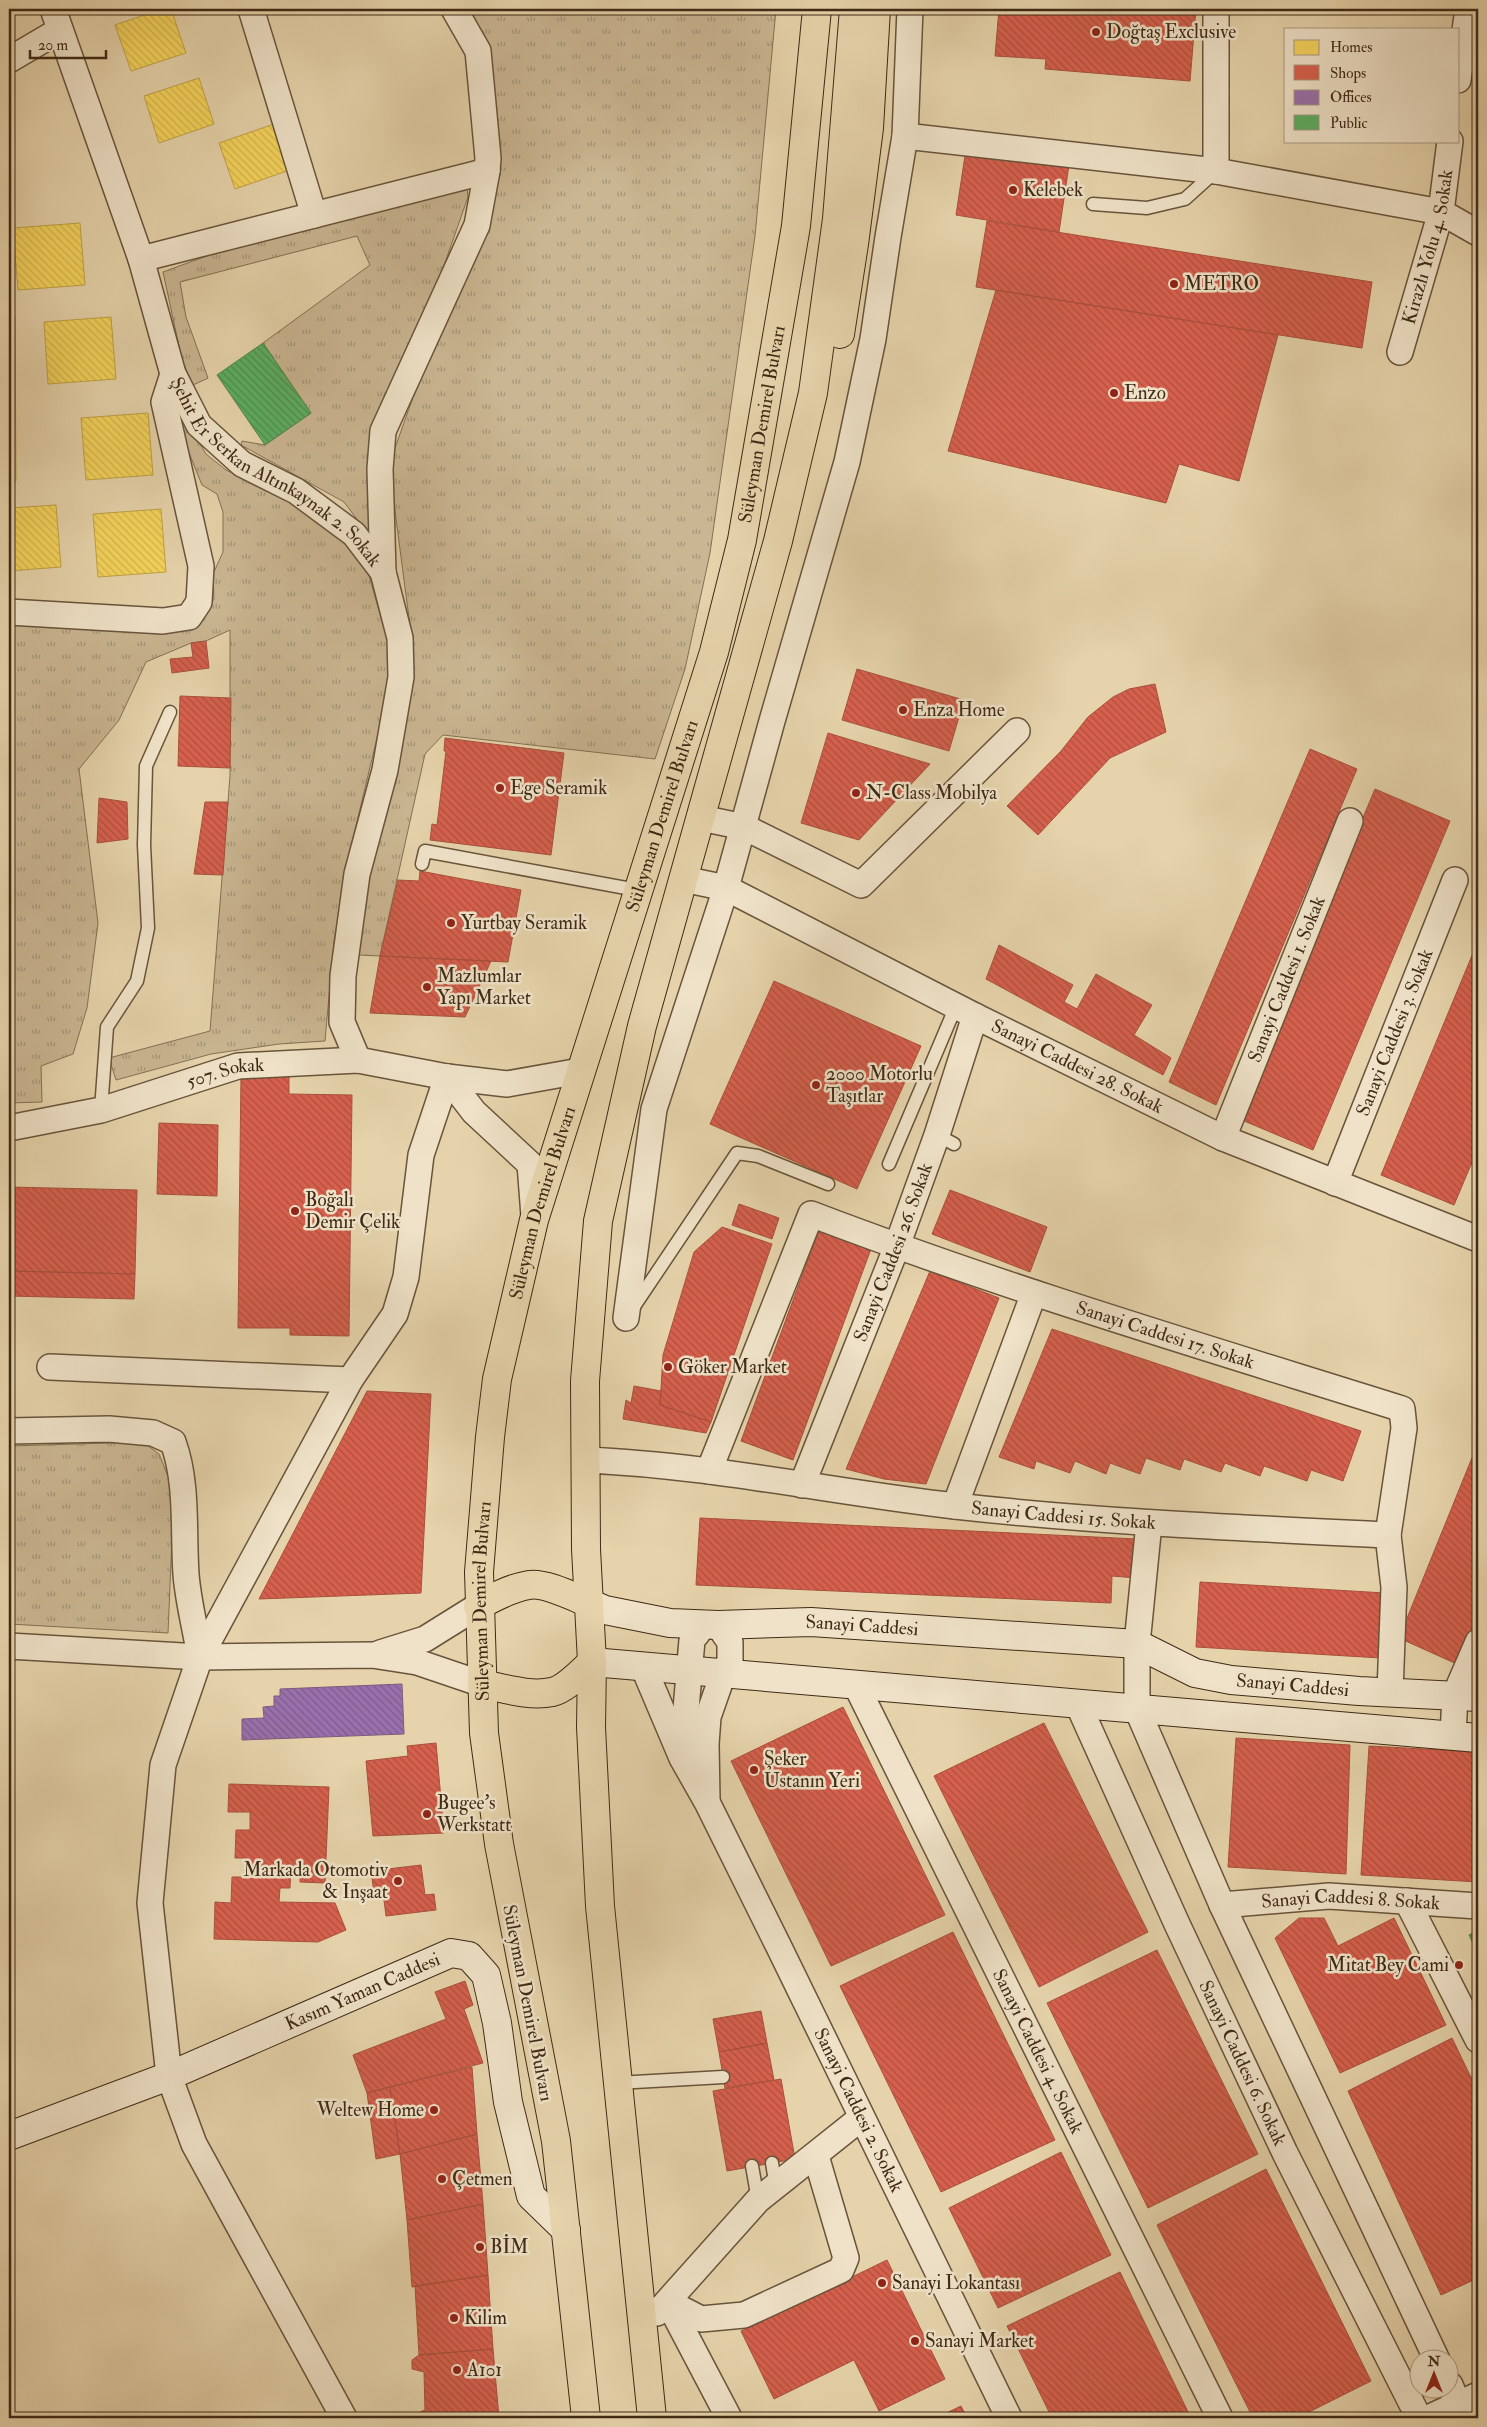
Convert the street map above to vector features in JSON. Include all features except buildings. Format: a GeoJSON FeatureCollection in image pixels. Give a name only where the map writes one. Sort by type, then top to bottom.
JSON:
{"type":"FeatureCollection","features":[{"type":"Feature","properties":{"kind":"highway"},"geometry":{"type":"LineString","coordinates":[[742,540],[751,392],[784,191],[800,9]]}},
{"type":"Feature","properties":{"kind":"highway","name":"Süleyman Demirel Bulvarı"},"geometry":{"type":"LineString","coordinates":[[586,2418],[556,2141],[498,1844],[484,1733],[478,1606],[480,1544],[497,1379],[534,1220],[637,890],[714,652],[742,540],[796,226],[817,9]]}},
{"type":"Feature","properties":{"kind":"highway","name":"Süleyman Demirel Bulvarı"},"geometry":{"type":"LineString","coordinates":[[652,2418],[600,1906],[591,1727],[592,1662],[585,1460],[585,1380],[598,1221],[642,1026],[778,541],[813,393],[837,219],[854,9]]}},
{"type":"Feature","properties":{"kind":"highway"},"geometry":{"type":"LineString","coordinates":[[778,541],[828,406],[854,244],[866,148],[876,9]]}},
{"type":"Feature","properties":{"kind":"highway"},"geometry":{"type":"LineString","coordinates":[[478,1606],[502,1593],[531,1584],[589,1602]]}},
{"type":"Feature","properties":{"kind":"highway"},"geometry":{"type":"LineString","coordinates":[[482,1684],[521,1692],[552,1692],[572,1680],[592,1662]]}},
{"type":"Feature","properties":{"kind":"street"},"geometry":{"type":"LineString","coordinates":[[251,9],[314,215]]}},
{"type":"Feature","properties":{"kind":"street"},"geometry":{"type":"LineString","coordinates":[[382,572],[380,469],[382,431],[477,225],[487,171],[488,158],[478,50],[454,9]]}},
{"type":"Feature","properties":{"kind":"street"},"geometry":{"type":"LineString","coordinates":[[626,1318],[654,1110],[744,827],[774,712],[847,462],[874,339],[888,237],[905,136],[910,9]]}},
{"type":"Feature","properties":{"kind":"street"},"geometry":{"type":"LineString","coordinates":[[1216,9],[1216,172]]}},
{"type":"Feature","properties":{"kind":"street"},"geometry":{"type":"LineString","coordinates":[[9,60],[56,19]]}},
{"type":"Feature","properties":{"kind":"street","name":"Şehit Er Serkan Altınkaynak 2. Sokak"},"geometry":{"type":"LineString","coordinates":[[56,19],[141,260],[173,374],[199,425],[242,464],[296,491],[354,534],[382,572],[400,638],[401,677],[385,770],[357,874],[343,976],[342,1022],[358,1060]]}},
{"type":"Feature","properties":{"kind":"street"},"geometry":{"type":"LineString","coordinates":[[1460,70],[1470,21]]}},
{"type":"Feature","properties":{"kind":"street"},"geometry":{"type":"LineString","coordinates":[[905,136],[1216,172],[1441,212],[1478,233]]}},
{"type":"Feature","properties":{"kind":"street","name":"Kirazlı Yolu 4. Sokak"},"geometry":{"type":"LineString","coordinates":[[1400,352],[1441,212],[1450,142]]}},
{"type":"Feature","properties":{"kind":"street"},"geometry":{"type":"LineString","coordinates":[[141,260],[487,171]]}},
{"type":"Feature","properties":{"kind":"street"},"geometry":{"type":"LineString","coordinates":[[9,612],[163,621],[189,617],[199,602],[201,566],[164,402],[173,374]]}},
{"type":"Feature","properties":{"kind":"street"},"geometry":{"type":"LineString","coordinates":[[701,818],[744,827],[861,885],[1017,731]]}},
{"type":"Feature","properties":{"kind":"street","name":"Sanayi Caddesi 1. Sokak"},"geometry":{"type":"LineString","coordinates":[[1223,1138],[1350,821]]}},
{"type":"Feature","properties":{"kind":"street","name":"Sanayi Caddesi 28. Sokak"},"geometry":{"type":"LineString","coordinates":[[683,879],[726,888],[966,1011],[1223,1138],[1478,1239]]}},
{"type":"Feature","properties":{"kind":"street","name":"Sanayi Caddesi 3. Sokak"},"geometry":{"type":"LineString","coordinates":[[1335,1183],[1455,880]]}},
{"type":"Feature","properties":{"kind":"street","name":"Sanayi Caddesi 26. Sokak"},"geometry":{"type":"LineString","coordinates":[[802,1485],[897,1246],[945,1140],[966,1011]]}},
{"type":"Feature","properties":{"kind":"street","name":"507. Sokak"},"geometry":{"type":"LineString","coordinates":[[9,1128],[101,1110],[238,1066],[358,1060],[446,1077],[507,1084],[580,1071]]}},
{"type":"Feature","properties":{"kind":"street"},"geometry":{"type":"LineString","coordinates":[[446,1077],[474,1112],[530,1164],[534,1220]]}},
{"type":"Feature","properties":{"kind":"street"},"geometry":{"type":"LineString","coordinates":[[344,2418],[194,2144],[169,2076],[150,1903],[163,1765],[200,1657],[350,1380],[395,1314],[406,1277],[421,1155],[446,1077]]}},
{"type":"Feature","properties":{"kind":"street","name":"Sanayi Caddesi 17. Sokak"},"geometry":{"type":"LineString","coordinates":[[709,1471],[811,1214],[1034,1293],[1402,1409],[1404,1428],[1388,1535]]}},
{"type":"Feature","properties":{"kind":"street"},"geometry":{"type":"LineString","coordinates":[[955,1506],[1034,1293]]}},
{"type":"Feature","properties":{"kind":"street"},"geometry":{"type":"LineString","coordinates":[[50,1367],[350,1380]]}},
{"type":"Feature","properties":{"kind":"street"},"geometry":{"type":"LineString","coordinates":[[9,1431],[109,1429],[153,1432],[173,1442],[178,1455],[181,1480],[186,1576],[200,1657]]}},
{"type":"Feature","properties":{"kind":"street","name":"Sanayi Caddesi 15. Sokak"},"geometry":{"type":"LineString","coordinates":[[585,1460],[709,1471],[955,1506],[1149,1523],[1388,1535]]}},
{"type":"Feature","properties":{"kind":"street"},"geometry":{"type":"LineString","coordinates":[[1149,1523],[1137,1644],[1137,1709],[1222,1905],[1432,2350]]}},
{"type":"Feature","properties":{"kind":"street"},"geometry":{"type":"LineString","coordinates":[[1388,1535],[1394,1587],[1390,1692]]}},
{"type":"Feature","properties":{"kind":"street","name":"Sanayi Caddesi"},"geometry":{"type":"LineString","coordinates":[[589,1602],[604,1610],[670,1623],[811,1622],[1137,1644],[1195,1673],[1231,1680],[1467,1696],[1465,1737],[592,1662]]}},
{"type":"Feature","properties":{"kind":"street"},"geometry":{"type":"LineString","coordinates":[[372,1655],[425,1639],[478,1606]]}},
{"type":"Feature","properties":{"kind":"street"},"geometry":{"type":"LineString","coordinates":[[682,1758],[692,1640],[711,1624],[730,1642],[730,1661],[723,1674]]}},
{"type":"Feature","properties":{"kind":"street"},"geometry":{"type":"LineString","coordinates":[[1467,1696],[1478,1642]]}},
{"type":"Feature","properties":{"kind":"street"},"geometry":{"type":"LineString","coordinates":[[9,1646],[200,1657],[372,1655],[417,1662],[482,1684]]}},
{"type":"Feature","properties":{"kind":"street","name":"Sanayi Caddesi 2. Sokak"},"geometry":{"type":"LineString","coordinates":[[643,1666],[682,1758],[707,1802],[1009,2418]]}},
{"type":"Feature","properties":{"kind":"street","name":"Sanayi Caddesi 2. Sokak"},"geometry":{"type":"LineString","coordinates":[[707,1802],[706,1744],[708,1717],[723,1674]]}},
{"type":"Feature","properties":{"kind":"street","name":"Sanayi Caddesi 4. Sokak"},"geometry":{"type":"LineString","coordinates":[[856,1685],[1220,2418]]}},
{"type":"Feature","properties":{"kind":"street","name":"Sanayi Caddesi 6. Sokak"},"geometry":{"type":"LineString","coordinates":[[1078,1704],[1177,1924],[1285,2153],[1418,2418]]}},
{"type":"Feature","properties":{"kind":"street","name":"Sanayi Caddesi 8. Sokak"},"geometry":{"type":"LineString","coordinates":[[1222,1905],[1329,1896],[1478,1906]]}},
{"type":"Feature","properties":{"kind":"street"},"geometry":{"type":"LineString","coordinates":[[1407,1901],[1478,2040]]}},
{"type":"Feature","properties":{"kind":"street","name":"Kasım Yaman Caddesi"},"geometry":{"type":"LineString","coordinates":[[9,2136],[169,2076],[451,1953],[469,1956],[486,1975],[496,2023],[508,2102],[531,2196],[566,2230]]}},
{"type":"Feature","properties":{"kind":"street"},"geometry":{"type":"LineString","coordinates":[[643,2325],[668,2302],[767,2194],[861,2118]]}},
{"type":"Feature","properties":{"kind":"street"},"geometry":{"type":"LineString","coordinates":[[668,2302],[701,2319],[744,2315],[841,2270],[846,2258],[816,2156]]}},
{"type":"Feature","properties":{"kind":"street"},"geometry":{"type":"LineString","coordinates":[[668,2302],[729,2418]]}},
{"type":"Feature","properties":{"kind":"street"},"geometry":{"type":"LineString","coordinates":[[1428,2418],[1462,2395]]}},
{"type":"Feature","properties":{"kind":"lane"},"geometry":{"type":"LineString","coordinates":[[1094,204],[1148,208],[1185,199],[1216,172]]}},
{"type":"Feature","properties":{"kind":"lane"},"geometry":{"type":"LineString","coordinates":[[101,1110],[107,1027],[137,981],[148,928],[144,845],[146,766],[170,712]]}},
{"type":"Feature","properties":{"kind":"lane"},"geometry":{"type":"LineString","coordinates":[[422,864],[425,851],[637,890]]}},
{"type":"Feature","properties":{"kind":"lane"},"geometry":{"type":"LineString","coordinates":[[889,1164],[966,1011]]}},
{"type":"Feature","properties":{"kind":"lane"},"geometry":{"type":"LineString","coordinates":[[626,1318],[737,1153],[758,1156],[828,1184]]}},
{"type":"Feature","properties":{"kind":"lane"},"geometry":{"type":"LineString","coordinates":[[617,2083],[719,2081]]}},
{"type":"Feature","properties":{"kind":"lane"},"geometry":{"type":"LineString","coordinates":[[767,2194],[772,2163]]}},
{"type":"Feature","properties":{"kind":"lane"},"geometry":{"type":"LineString","coordinates":[[752,2166],[767,2194]]}},
{"type":"Feature","properties":{"kind":"green space"},"geometry":{"type":"Polygon","coordinates":[[[469,9],[776,9],[755,236],[710,553],[685,669],[655,759],[443,735],[425,754],[380,956],[358,955],[373,851],[411,684],[409,618],[389,465],[423,369],[489,225],[488,53],[469,9]]]}},
{"type":"Feature","properties":{"kind":"green space"},"geometry":{"type":"Polygon","coordinates":[[[467,185],[468,197],[427,314],[384,407],[376,538],[359,522],[344,502],[241,445],[242,441],[265,445],[311,413],[263,343],[370,265],[357,236],[180,282],[186,317],[208,378],[193,385],[182,360],[163,272],[253,239],[467,185]]]}},
{"type":"Feature","properties":{"kind":"green space"},"geometry":{"type":"Polygon","coordinates":[[[174,401],[206,454],[226,470],[293,503],[337,533],[368,572],[388,642],[388,692],[349,855],[334,941],[325,1041],[279,1044],[211,1054],[116,1080],[109,1058],[210,1031],[230,776],[230,630],[206,641],[191,643],[146,662],[119,720],[79,769],[98,923],[87,1008],[73,1054],[41,1066],[42,1102],[9,1103],[9,624],[200,619],[214,599],[213,574],[223,552],[223,512],[217,494],[202,485],[173,413],[174,401]]]}},
{"type":"Feature","properties":{"kind":"green space"},"geometry":{"type":"Polygon","coordinates":[[[143,1442],[159,1454],[174,1491],[168,1633],[9,1624],[9,1446],[143,1442]]]}},
{"type":"Feature","properties":{"kind":"place","name":"Doğtaş Exclusive"},"geometry":{"type":"Point","coordinates":[1096,32]}},
{"type":"Feature","properties":{"kind":"place","name":"Kelebek"},"geometry":{"type":"Point","coordinates":[1013,190]}},
{"type":"Feature","properties":{"kind":"place","name":"METRO"},"geometry":{"type":"Point","coordinates":[1174,284]}},
{"type":"Feature","properties":{"kind":"place","name":"Enzo"},"geometry":{"type":"Point","coordinates":[1114,393]}},
{"type":"Feature","properties":{"kind":"place","name":"Enza Home"},"geometry":{"type":"Point","coordinates":[903,710]}},
{"type":"Feature","properties":{"kind":"place","name":"Ege Seramik"},"geometry":{"type":"Point","coordinates":[500,788]}},
{"type":"Feature","properties":{"kind":"place","name":"N-Class Mobilya"},"geometry":{"type":"Point","coordinates":[856,793]}},
{"type":"Feature","properties":{"kind":"place","name":"Yurtbay Seramik"},"geometry":{"type":"Point","coordinates":[451,923]}},
{"type":"Feature","properties":{"kind":"place","name":"Mazlumlar Yapı Market"},"geometry":{"type":"Point","coordinates":[427,987]}},
{"type":"Feature","properties":{"kind":"place","name":"2000 Motorlu Taşıtlar"},"geometry":{"type":"Point","coordinates":[816,1085]}},
{"type":"Feature","properties":{"kind":"place","name":"Boğalı Demir Çelik"},"geometry":{"type":"Point","coordinates":[295,1211]}},
{"type":"Feature","properties":{"kind":"place","name":"Göker Market"},"geometry":{"type":"Point","coordinates":[668,1367]}},
{"type":"Feature","properties":{"kind":"place","name":"Şeker Ustanın Yeri"},"geometry":{"type":"Point","coordinates":[754,1770]}},
{"type":"Feature","properties":{"kind":"place","name":"Bugee's Werkstatt"},"geometry":{"type":"Point","coordinates":[427,1814]}},
{"type":"Feature","properties":{"kind":"place","name":"Markada Otomotiv & Inşaat"},"geometry":{"type":"Point","coordinates":[398,1881]}},
{"type":"Feature","properties":{"kind":"place","name":"Mitat Bey Cami"},"geometry":{"type":"Point","coordinates":[1459,1965]}},
{"type":"Feature","properties":{"kind":"place","name":"Weltew Home"},"geometry":{"type":"Point","coordinates":[434,2110]}},
{"type":"Feature","properties":{"kind":"place","name":"Çetmen"},"geometry":{"type":"Point","coordinates":[442,2179]}},
{"type":"Feature","properties":{"kind":"place","name":"BİM"},"geometry":{"type":"Point","coordinates":[480,2247]}},
{"type":"Feature","properties":{"kind":"place","name":"Sanayi Lokantası"},"geometry":{"type":"Point","coordinates":[882,2283]}},
{"type":"Feature","properties":{"kind":"place","name":"Kilim"},"geometry":{"type":"Point","coordinates":[454,2318]}},
{"type":"Feature","properties":{"kind":"place","name":"Sanayi Market"},"geometry":{"type":"Point","coordinates":[915,2341]}},
{"type":"Feature","properties":{"kind":"place","name":"A101"},"geometry":{"type":"Point","coordinates":[457,2370]}}]}
